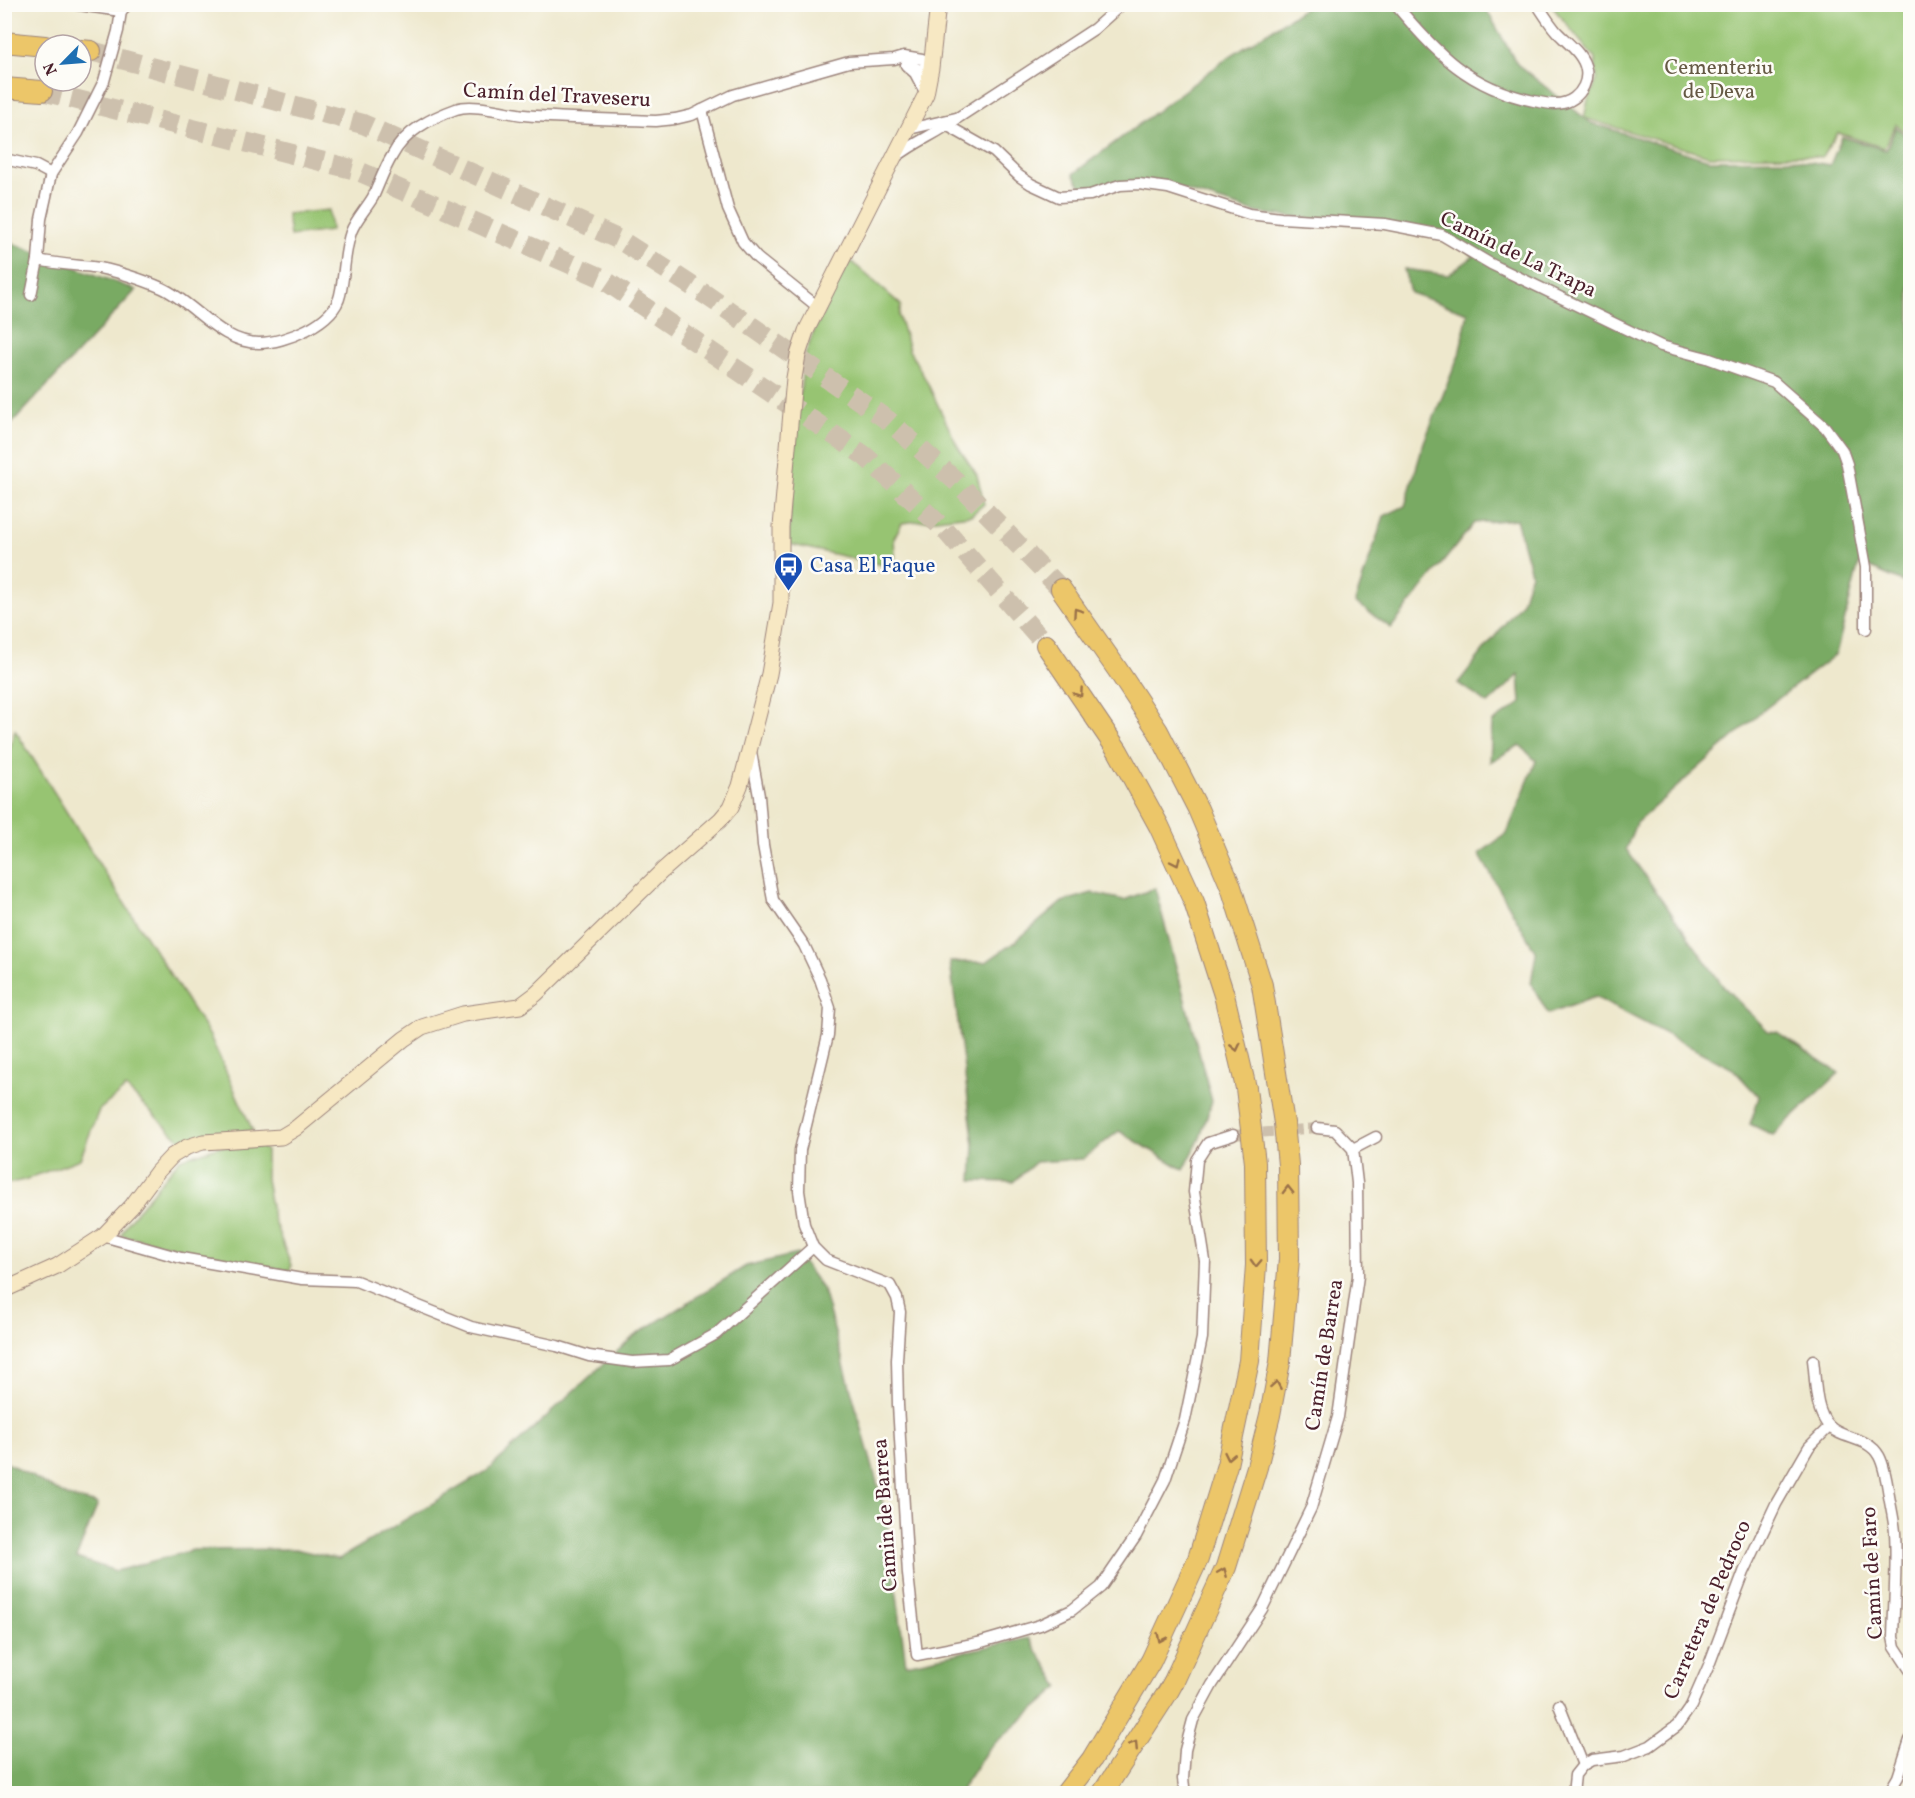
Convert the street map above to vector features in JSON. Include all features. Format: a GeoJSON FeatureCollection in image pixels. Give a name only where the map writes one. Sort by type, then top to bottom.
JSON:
{"type":"FeatureCollection","features":[{"type":"Feature","properties":{"kind":"highway"},"geometry":{"type":"LineString","coordinates":[[4,42],[33,45]]}},
{"type":"Feature","properties":{"kind":"highway"},"geometry":{"type":"LineString","coordinates":[[4,88],[33,90]]}},
{"type":"Feature","properties":{"kind":"highway"},"geometry":{"type":"LineString","coordinates":[[1061,589],[1118,669],[1158,731],[1198,809],[1231,887],[1262,985],[1284,1123],[1288,1165],[1289,1259],[1280,1362],[1257,1467],[1226,1567],[1174,1681],[1102,1794]]}},
{"type":"Feature","properties":{"kind":"highway"},"geometry":{"type":"LineString","coordinates":[[1046,645],[1118,751],[1160,826],[1194,902],[1224,995],[1246,1088],[1256,1163],[1256,1265],[1249,1361],[1224,1475],[1198,1559],[1151,1661],[1092,1759],[1065,1794]]}},
{"type":"Feature","properties":{"kind":"street"},"geometry":{"type":"LineString","coordinates":[[31,295],[38,260],[41,219],[51,174],[78,133],[104,81],[124,8],[72,4]]}},
{"type":"Feature","properties":{"kind":"street"},"geometry":{"type":"LineString","coordinates":[[4,1290],[57,1266],[103,1236],[131,1208],[157,1172],[172,1156],[203,1142],[281,1137],[296,1128],[404,1039],[422,1027],[463,1014],[520,1005],[536,994],[731,807],[750,750],[769,674],[781,603],[781,527],[798,355],[806,331],[923,100],[931,68],[938,4]]}},
{"type":"Feature","properties":{"kind":"street"},"geometry":{"type":"LineString","coordinates":[[909,129],[944,123],[959,117],[1094,29],[1122,4]]}},
{"type":"Feature","properties":{"kind":"street"},"geometry":{"type":"LineString","coordinates":[[1395,4],[1439,54],[1460,71],[1484,85],[1547,104],[1568,102],[1578,95],[1585,84],[1586,70],[1578,54],[1555,30],[1537,4]]}},
{"type":"Feature","properties":{"kind":"street","name":"Camín del Traveseru"},"geometry":{"type":"LineString","coordinates":[[38,260],[94,267],[152,284],[182,299],[235,339],[258,343],[281,340],[315,326],[332,309],[340,296],[351,231],[372,198],[392,155],[404,138],[420,126],[460,108],[524,115],[656,121],[692,115],[733,95],[849,62],[904,56],[922,59],[931,68]]}},
{"type":"Feature","properties":{"kind":"street"},"geometry":{"type":"LineString","coordinates":[[894,58],[924,71],[931,68]]}},
{"type":"Feature","properties":{"kind":"street"},"geometry":{"type":"LineString","coordinates":[[906,64],[915,73],[923,100]]}},
{"type":"Feature","properties":{"kind":"street","name":"Camín de La Trapa"},"geometry":{"type":"LineString","coordinates":[[923,100],[930,117],[994,152],[1018,176],[1059,197],[1090,195],[1120,185],[1139,184],[1168,188],[1249,214],[1385,224],[1442,235],[1491,264],[1661,346],[1707,358],[1774,382],[1825,427],[1842,450],[1847,464],[1866,567],[1866,629]]}},
{"type":"Feature","properties":{"kind":"street"},"geometry":{"type":"LineString","coordinates":[[702,110],[728,209],[743,242],[758,258],[818,307]]}},
{"type":"Feature","properties":{"kind":"street"},"geometry":{"type":"LineString","coordinates":[[894,159],[907,148],[932,134],[944,123]]}},
{"type":"Feature","properties":{"kind":"street"},"geometry":{"type":"LineString","coordinates":[[909,129],[916,135],[932,134]]}},
{"type":"Feature","properties":{"kind":"street"},"geometry":{"type":"LineString","coordinates":[[4,159],[36,166],[51,174]]}},
{"type":"Feature","properties":{"kind":"street"},"geometry":{"type":"LineString","coordinates":[[103,1236],[181,1258],[302,1279],[356,1281],[471,1327],[557,1346],[589,1356],[632,1362],[669,1360],[716,1334],[813,1247],[804,1224],[799,1191],[800,1150],[828,1035],[830,1008],[820,979],[804,945],[773,900],[763,845],[759,796],[750,750]]}},
{"type":"Feature","properties":{"kind":"street"},"geometry":{"type":"LineString","coordinates":[[1317,1128],[1335,1130],[1353,1149],[1376,1137]]}},
{"type":"Feature","properties":{"kind":"street","name":"Camin de Barrea"},"geometry":{"type":"LineString","coordinates":[[813,1247],[826,1260],[890,1285],[897,1298],[900,1312],[897,1360],[898,1405],[908,1574],[917,1655],[978,1643],[1040,1625],[1072,1610],[1101,1587],[1136,1536],[1165,1480],[1185,1420],[1202,1338],[1205,1261],[1194,1192],[1197,1160],[1208,1143],[1233,1135]]}},
{"type":"Feature","properties":{"kind":"street","name":"Camín de Barrea"},"geometry":{"type":"LineString","coordinates":[[1185,1794],[1183,1779],[1185,1750],[1193,1720],[1212,1685],[1262,1609],[1306,1519],[1338,1417],[1358,1276],[1357,1183],[1353,1149]]}},
{"type":"Feature","properties":{"kind":"street"},"geometry":{"type":"LineString","coordinates":[[1813,1360],[1819,1403],[1829,1427]]}},
{"type":"Feature","properties":{"kind":"street","name":"Camín de Faro"},"geometry":{"type":"LineString","coordinates":[[1829,1427],[1859,1439],[1871,1447],[1881,1462],[1895,1532],[1893,1637],[1895,1647],[1911,1670]]}},
{"type":"Feature","properties":{"kind":"street","name":"Carretera de Pedroco"},"geometry":{"type":"LineString","coordinates":[[1582,1765],[1592,1760],[1624,1756],[1650,1746],[1677,1726],[1690,1706],[1744,1572],[1776,1504],[1809,1447],[1829,1427]]}},
{"type":"Feature","properties":{"kind":"street"},"geometry":{"type":"LineString","coordinates":[[1559,1705],[1582,1765],[1575,1775],[1573,1794]]}},
{"type":"Feature","properties":{"kind":"street"},"geometry":{"type":"LineString","coordinates":[[1888,1794],[1898,1777],[1907,1768],[1911,1740]]}},
{"type":"Feature","properties":{"kind":"green space"},"geometry":{"type":"Polygon","coordinates":[[[1311,4],[1484,5],[1517,64],[1591,123],[1709,160],[1793,159],[1830,165],[1842,137],[1886,150],[1896,127],[1910,139],[1910,585],[1859,563],[1836,654],[1765,709],[1636,823],[1626,849],[1723,986],[1768,1031],[1777,1032],[1839,1073],[1773,1135],[1750,1124],[1759,1097],[1733,1069],[1595,997],[1548,1014],[1531,983],[1536,953],[1479,854],[1507,833],[1536,761],[1520,745],[1490,762],[1492,723],[1521,703],[1519,675],[1488,704],[1458,683],[1522,602],[1531,573],[1516,519],[1474,523],[1391,628],[1355,602],[1384,516],[1405,506],[1424,442],[1459,355],[1468,313],[1410,293],[1404,269],[1448,275],[1474,256],[1443,233],[1258,213],[1167,185],[1082,189],[1073,174],[1230,56],[1311,4]]]}},
{"type":"Feature","properties":{"kind":"green space","name":"Cementeriu de Deva"},"geometry":{"type":"Polygon","coordinates":[[[1551,5],[1910,5],[1910,136],[1896,124],[1884,148],[1838,133],[1822,157],[1800,155],[1709,156],[1584,118],[1588,100],[1597,80],[1595,59],[1551,5]]]}},
{"type":"Feature","properties":{"kind":"green space"},"geometry":{"type":"Polygon","coordinates":[[[329,210],[331,231],[290,236],[287,214],[329,210]]]}},
{"type":"Feature","properties":{"kind":"green space"},"geometry":{"type":"Polygon","coordinates":[[[4,240],[136,290],[5,431],[4,431],[4,240]]]}},
{"type":"Feature","properties":{"kind":"green space"},"geometry":{"type":"Polygon","coordinates":[[[851,261],[901,305],[899,316],[909,350],[957,445],[977,475],[984,504],[971,515],[902,523],[894,538],[896,568],[788,544],[797,416],[805,356],[839,279],[851,261]]]}},
{"type":"Feature","properties":{"kind":"green space"},"geometry":{"type":"Polygon","coordinates":[[[15,730],[210,1036],[253,1131],[224,1132],[181,1141],[126,1088],[99,1110],[80,1159],[24,1180],[5,1184],[4,769],[15,730]]]}},
{"type":"Feature","properties":{"kind":"green space"},"geometry":{"type":"Polygon","coordinates":[[[1155,888],[1212,1101],[1200,1138],[1184,1170],[1119,1131],[1083,1159],[1036,1162],[1013,1182],[972,1181],[974,1145],[950,962],[986,962],[1016,941],[1062,902],[1092,893],[1124,900],[1155,888]]]}},
{"type":"Feature","properties":{"kind":"green space"},"geometry":{"type":"Polygon","coordinates":[[[221,1146],[262,1147],[266,1151],[266,1179],[273,1218],[291,1265],[290,1271],[121,1235],[128,1222],[180,1159],[221,1146]]]}},
{"type":"Feature","properties":{"kind":"green space"},"geometry":{"type":"Polygon","coordinates":[[[797,1254],[823,1290],[887,1518],[906,1664],[1029,1638],[1060,1687],[988,1749],[962,1788],[962,1793],[5,1793],[4,1461],[69,1497],[98,1504],[76,1558],[116,1571],[193,1550],[295,1549],[339,1559],[487,1471],[634,1336],[746,1266],[797,1254]]]}},
{"type":"Feature","properties":{"kind":"tunnel"},"geometry":{"type":"LineString","coordinates":[[93,52],[363,124],[620,240],[706,295],[889,421],[959,484],[1061,589]]}},
{"type":"Feature","properties":{"kind":"tunnel"},"geometry":{"type":"LineString","coordinates":[[50,93],[356,170],[600,277],[865,456],[945,530],[1046,645]]}},
{"type":"Feature","properties":{"kind":"tunnel"},"geometry":{"type":"LineString","coordinates":[[1233,1135],[1317,1128]]}},
{"type":"Feature","properties":{"kind":"place","name":"Casa El Faque"},"geometry":{"type":"Point","coordinates":[789,592]}}]}
